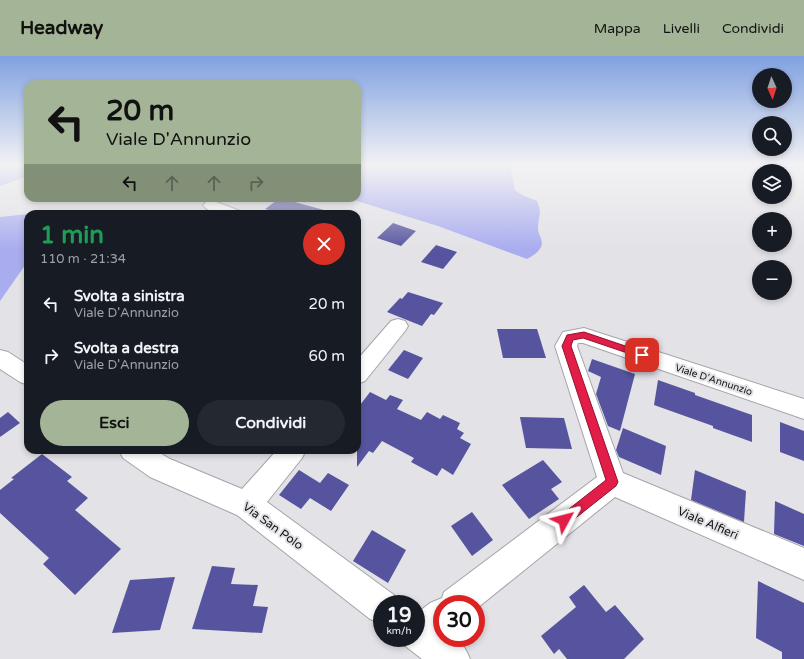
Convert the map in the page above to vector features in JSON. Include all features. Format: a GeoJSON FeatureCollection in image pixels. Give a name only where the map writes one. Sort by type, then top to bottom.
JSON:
{"type":"FeatureCollection","features":[{"type":"Feature","properties":{"kind":"street"},"geometry":{"type":"LineString","coordinates":[[211,205],[224,210]]}},
{"type":"Feature","properties":{"kind":"street"},"geometry":{"type":"LineString","coordinates":[[361,369],[398,326]]}},
{"type":"Feature","properties":{"kind":"street","name":"Viale D'Annunzio"},"geometry":{"type":"LineString","coordinates":[[612,482],[566,346],[570,338],[584,335],[804,409]]}},
{"type":"Feature","properties":{"kind":"street"},"geometry":{"type":"LineString","coordinates":[[0,358],[24,373]]}},
{"type":"Feature","properties":{"kind":"street","name":"Via San Polo"},"geometry":{"type":"LineString","coordinates":[[138,454],[160,468],[247,505],[373,600]]}},
{"type":"Feature","properties":{"kind":"street"},"geometry":{"type":"LineString","coordinates":[[247,505],[290,454]]}},
{"type":"Feature","properties":{"kind":"street"},"geometry":{"type":"LineString","coordinates":[[468,595],[612,482]]}},
{"type":"Feature","properties":{"kind":"street","name":"Viale Alfieri"},"geometry":{"type":"LineString","coordinates":[[612,482],[804,564]]}},
{"type":"Feature","properties":{"kind":"street"},"geometry":{"type":"LineString","coordinates":[[425,627],[452,659]]}},
{"type":"Feature","properties":{"kind":"shaded area"},"geometry":{"type":"Polygon","coordinates":[[[361,193],[519,193],[537,201],[540,212],[538,231],[542,244],[537,253],[527,259],[438,226],[360,202],[361,193]]]}},
{"type":"Feature","properties":{"kind":"shaded area"},"geometry":{"type":"Polygon","coordinates":[[[24,214],[24,267],[0,301],[0,217],[24,214]]]}},
{"type":"Feature","properties":{"kind":"building"},"geometry":{"type":"Polygon","coordinates":[[[275,202],[295,202],[324,210],[269,210],[265,209],[275,202]]]}},
{"type":"Feature","properties":{"kind":"building"},"geometry":{"type":"Polygon","coordinates":[[[393,223],[416,231],[401,246],[377,238],[393,223]]]}},
{"type":"Feature","properties":{"kind":"building"},"geometry":{"type":"Polygon","coordinates":[[[436,245],[457,252],[443,269],[421,262],[436,245]]]}},
{"type":"Feature","properties":{"kind":"building"},"geometry":{"type":"Polygon","coordinates":[[[408,292],[443,303],[434,315],[431,314],[422,326],[387,312],[408,292]]]}},
{"type":"Feature","properties":{"kind":"building"},"geometry":{"type":"Polygon","coordinates":[[[497,329],[537,329],[546,358],[503,358],[497,329]]]}},
{"type":"Feature","properties":{"kind":"building"},"geometry":{"type":"Polygon","coordinates":[[[404,350],[423,358],[408,379],[388,370],[404,350]]]}},
{"type":"Feature","properties":{"kind":"building"},"geometry":{"type":"Polygon","coordinates":[[[592,359],[635,374],[620,431],[608,426],[596,394],[601,377],[588,371],[592,359]]]}},
{"type":"Feature","properties":{"kind":"building"},"geometry":{"type":"Polygon","coordinates":[[[658,380],[752,415],[752,442],[654,405],[658,380]]]}},
{"type":"Feature","properties":{"kind":"building"},"geometry":{"type":"Polygon","coordinates":[[[370,392],[386,400],[390,395],[403,400],[397,409],[421,420],[427,412],[440,419],[443,415],[460,423],[457,429],[464,433],[460,438],[471,444],[453,475],[442,468],[437,476],[411,462],[414,458],[382,441],[373,453],[369,451],[357,467],[357,454],[361,454],[361,404],[370,392]]]}},
{"type":"Feature","properties":{"kind":"building"},"geometry":{"type":"Polygon","coordinates":[[[8,412],[20,423],[0,437],[0,418],[8,412]]]}},
{"type":"Feature","properties":{"kind":"building"},"geometry":{"type":"Polygon","coordinates":[[[520,417],[564,418],[572,449],[526,448],[520,417]]]}},
{"type":"Feature","properties":{"kind":"building"},"geometry":{"type":"Polygon","coordinates":[[[780,422],[804,431],[804,461],[780,452],[780,422]]]}},
{"type":"Feature","properties":{"kind":"building"},"geometry":{"type":"Polygon","coordinates":[[[623,428],[666,446],[661,475],[619,457],[616,450],[623,428]]]}},
{"type":"Feature","properties":{"kind":"building"},"geometry":{"type":"Polygon","coordinates":[[[42,454],[72,477],[67,481],[88,498],[75,510],[121,549],[75,595],[43,564],[49,558],[0,513],[0,490],[14,479],[11,478],[42,454]]]}},
{"type":"Feature","properties":{"kind":"building"},"geometry":{"type":"Polygon","coordinates":[[[543,460],[562,482],[551,489],[559,499],[529,519],[502,485],[543,460]]]}},
{"type":"Feature","properties":{"kind":"building"},"geometry":{"type":"Polygon","coordinates":[[[299,470],[320,483],[328,473],[349,485],[331,511],[310,498],[301,509],[279,495],[299,470]]]}},
{"type":"Feature","properties":{"kind":"building"},"geometry":{"type":"Polygon","coordinates":[[[695,470],[746,491],[744,522],[691,500],[695,470]]]}},
{"type":"Feature","properties":{"kind":"building"},"geometry":{"type":"Polygon","coordinates":[[[775,501],[804,514],[804,546],[774,534],[775,501]]]}},
{"type":"Feature","properties":{"kind":"building"},"geometry":{"type":"Polygon","coordinates":[[[472,512],[493,540],[472,556],[451,526],[472,512]]]}},
{"type":"Feature","properties":{"kind":"building"},"geometry":{"type":"Polygon","coordinates":[[[372,530],[406,550],[388,583],[353,561],[372,530]]]}},
{"type":"Feature","properties":{"kind":"building"},"geometry":{"type":"Polygon","coordinates":[[[212,566],[235,568],[231,584],[258,585],[253,606],[268,607],[262,633],[192,629],[212,566]]]}},
{"type":"Feature","properties":{"kind":"building"},"geometry":{"type":"Polygon","coordinates":[[[175,577],[160,630],[112,633],[130,580],[175,577]]]}},
{"type":"Feature","properties":{"kind":"building"},"geometry":{"type":"Polygon","coordinates":[[[758,581],[804,603],[804,659],[782,659],[782,652],[756,638],[758,581]]]}},
{"type":"Feature","properties":{"kind":"building"},"geometry":{"type":"Polygon","coordinates":[[[584,585],[606,612],[615,605],[644,639],[624,659],[567,659],[559,649],[554,654],[541,636],[576,607],[569,597],[584,585]]]}},
{"type":"Feature","properties":{"kind":"route"},"geometry":{"type":"LineString","coordinates":[[564,520],[612,482],[566,346],[570,338],[584,335],[642,355]]}}]}
